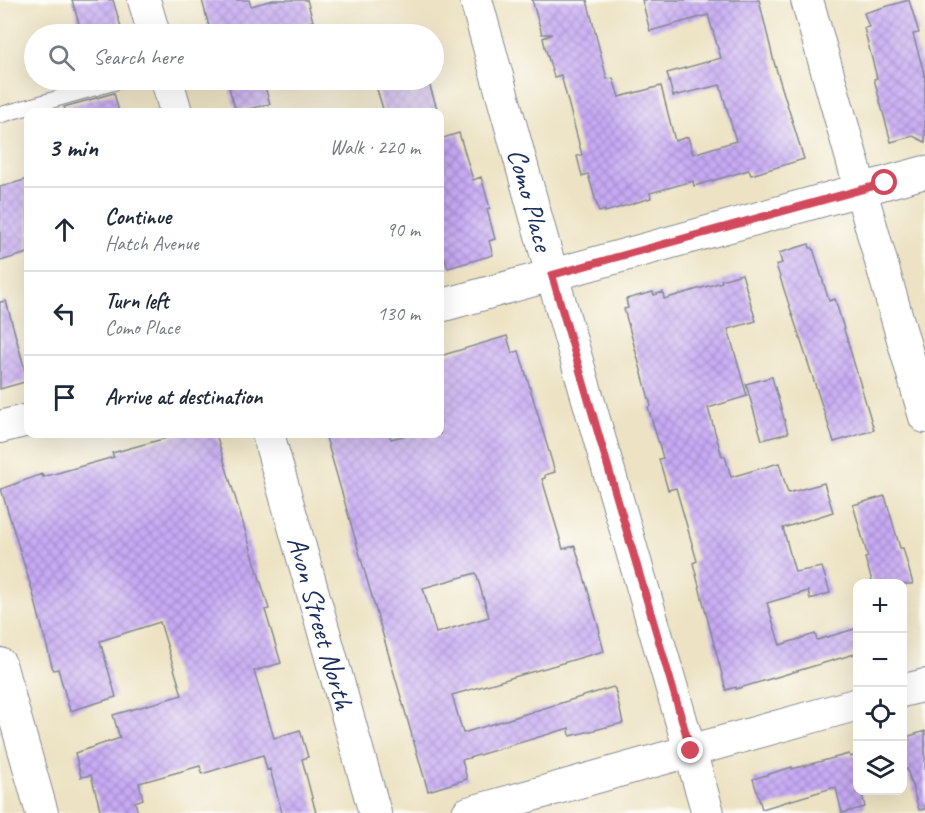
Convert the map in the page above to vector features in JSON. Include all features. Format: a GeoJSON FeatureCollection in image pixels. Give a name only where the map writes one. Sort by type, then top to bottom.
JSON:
{"type":"FeatureCollection","features":[{"type":"Feature","properties":{"kind":"street"},"geometry":{"type":"LineString","coordinates":[[144,0],[151,24]]}},
{"type":"Feature","properties":{"kind":"street","name":"Como Place"},"geometry":{"type":"LineString","coordinates":[[476,0],[552,275],[708,813]]}},
{"type":"Feature","properties":{"kind":"street"},"geometry":{"type":"LineString","coordinates":[[807,0],[925,417]]}},
{"type":"Feature","properties":{"kind":"street"},"geometry":{"type":"LineString","coordinates":[[170,90],[175,108]]}},
{"type":"Feature","properties":{"kind":"street"},"geometry":{"type":"LineString","coordinates":[[444,305],[925,172]]}},
{"type":"Feature","properties":{"kind":"street"},"geometry":{"type":"LineString","coordinates":[[0,428],[24,421]]}},
{"type":"Feature","properties":{"kind":"street","name":"Avon Street North"},"geometry":{"type":"LineString","coordinates":[[269,438],[375,813]]}},
{"type":"Feature","properties":{"kind":"street"},"geometry":{"type":"LineString","coordinates":[[0,664],[42,813]]}},
{"type":"Feature","properties":{"kind":"street"},"geometry":{"type":"LineString","coordinates":[[907,690],[925,685]]}},
{"type":"Feature","properties":{"kind":"street"},"geometry":{"type":"LineString","coordinates":[[468,813],[853,705]]}},
{"type":"Feature","properties":{"kind":"lane"},"geometry":{"type":"LineString","coordinates":[[24,108],[87,90]]}},
{"type":"Feature","properties":{"kind":"lane"},"geometry":{"type":"LineString","coordinates":[[0,115],[24,108]]}},
{"type":"Feature","properties":{"kind":"building"},"geometry":{"type":"Polygon","coordinates":[[[72,0],[113,0],[120,24],[79,24],[72,0]]]}},
{"type":"Feature","properties":{"kind":"building"},"geometry":{"type":"Polygon","coordinates":[[[202,0],[249,0],[251,6],[273,0],[307,0],[313,21],[302,24],[208,24],[202,0]]]}},
{"type":"Feature","properties":{"kind":"building"},"geometry":{"type":"Polygon","coordinates":[[[532,0],[587,0],[607,79],[613,78],[619,97],[661,86],[675,141],[688,137],[693,154],[736,141],[720,85],[673,96],[667,73],[721,58],[708,15],[650,31],[642,0],[759,0],[774,62],[804,159],[751,175],[749,170],[694,186],[693,181],[650,193],[651,198],[599,212],[588,174],[582,176],[577,156],[582,155],[561,75],[554,77],[545,47],[543,38],[552,34],[542,34],[532,0]]]}},
{"type":"Feature","properties":{"kind":"building"},"geometry":{"type":"Polygon","coordinates":[[[909,0],[919,33],[913,34],[925,76],[925,142],[913,136],[891,142],[874,79],[877,78],[864,28],[869,27],[864,13],[909,0]]]}},
{"type":"Feature","properties":{"kind":"building"},"geometry":{"type":"Polygon","coordinates":[[[230,90],[266,90],[270,104],[253,108],[235,108],[230,90]]]}},
{"type":"Feature","properties":{"kind":"building"},"geometry":{"type":"Polygon","coordinates":[[[377,90],[431,90],[437,108],[383,108],[377,90]]]}},
{"type":"Feature","properties":{"kind":"building"},"geometry":{"type":"Polygon","coordinates":[[[114,93],[118,108],[64,108],[114,93]]]}},
{"type":"Feature","properties":{"kind":"building"},"geometry":{"type":"Polygon","coordinates":[[[459,133],[473,180],[481,177],[490,208],[487,209],[495,239],[489,241],[493,255],[448,268],[444,259],[444,138],[459,133]]]}},
{"type":"Feature","properties":{"kind":"building"},"geometry":{"type":"Polygon","coordinates":[[[24,180],[24,254],[0,261],[0,187],[24,180]]]}},
{"type":"Feature","properties":{"kind":"building"},"geometry":{"type":"Polygon","coordinates":[[[809,244],[810,248],[813,248],[829,301],[835,299],[874,430],[834,442],[776,265],[782,263],[779,253],[809,244]]]}},
{"type":"Feature","properties":{"kind":"building"},"geometry":{"type":"Polygon","coordinates":[[[742,274],[756,321],[728,329],[747,396],[708,408],[722,456],[725,456],[731,477],[779,463],[788,493],[824,483],[833,512],[783,528],[795,572],[822,567],[830,593],[810,599],[808,591],[767,603],[780,645],[815,634],[817,640],[853,629],[853,654],[726,690],[693,563],[697,561],[676,488],[668,490],[659,459],[663,458],[648,407],[651,406],[624,309],[628,308],[626,299],[653,292],[654,295],[663,292],[664,299],[722,282],[721,280],[742,274]]]}},
{"type":"Feature","properties":{"kind":"building"},"geometry":{"type":"Polygon","coordinates":[[[6,301],[24,366],[24,382],[0,389],[0,302],[6,301]]]}},
{"type":"Feature","properties":{"kind":"building"},"geometry":{"type":"Polygon","coordinates":[[[507,336],[512,353],[519,351],[555,472],[545,475],[542,479],[563,549],[575,546],[604,651],[452,695],[463,733],[613,687],[623,723],[570,736],[569,728],[462,760],[467,779],[428,791],[326,438],[444,438],[444,355],[507,336]],[[476,573],[423,588],[436,633],[489,617],[476,573]]]}},
{"type":"Feature","properties":{"kind":"building"},"geometry":{"type":"Polygon","coordinates":[[[772,377],[788,433],[762,440],[746,384],[772,377]]]}},
{"type":"Feature","properties":{"kind":"building"},"geometry":{"type":"Polygon","coordinates":[[[166,438],[217,438],[269,609],[265,610],[281,663],[254,671],[274,738],[300,730],[308,757],[302,759],[316,813],[282,813],[270,769],[267,770],[263,755],[202,774],[200,766],[139,783],[143,799],[135,802],[138,813],[101,813],[91,775],[81,777],[75,753],[120,738],[113,715],[182,695],[160,622],[100,641],[116,697],[70,711],[58,669],[53,670],[33,593],[1,489],[42,474],[43,477],[114,457],[112,453],[166,438]]]}},
{"type":"Feature","properties":{"kind":"building"},"geometry":{"type":"Polygon","coordinates":[[[885,496],[913,584],[907,584],[907,579],[871,579],[865,558],[868,557],[853,505],[885,496]]]}},
{"type":"Feature","properties":{"kind":"building"},"geometry":{"type":"Polygon","coordinates":[[[925,731],[925,809],[919,810],[907,769],[907,737],[925,731]]]}},
{"type":"Feature","properties":{"kind":"building"},"geometry":{"type":"Polygon","coordinates":[[[849,754],[850,757],[853,756],[853,795],[862,795],[865,807],[842,813],[836,788],[832,788],[762,809],[753,779],[792,767],[792,769],[849,754]]]}},
{"type":"Feature","properties":{"kind":"route"},"geometry":{"type":"LineString","coordinates":[[691,751],[552,275],[885,183]]}}]}
